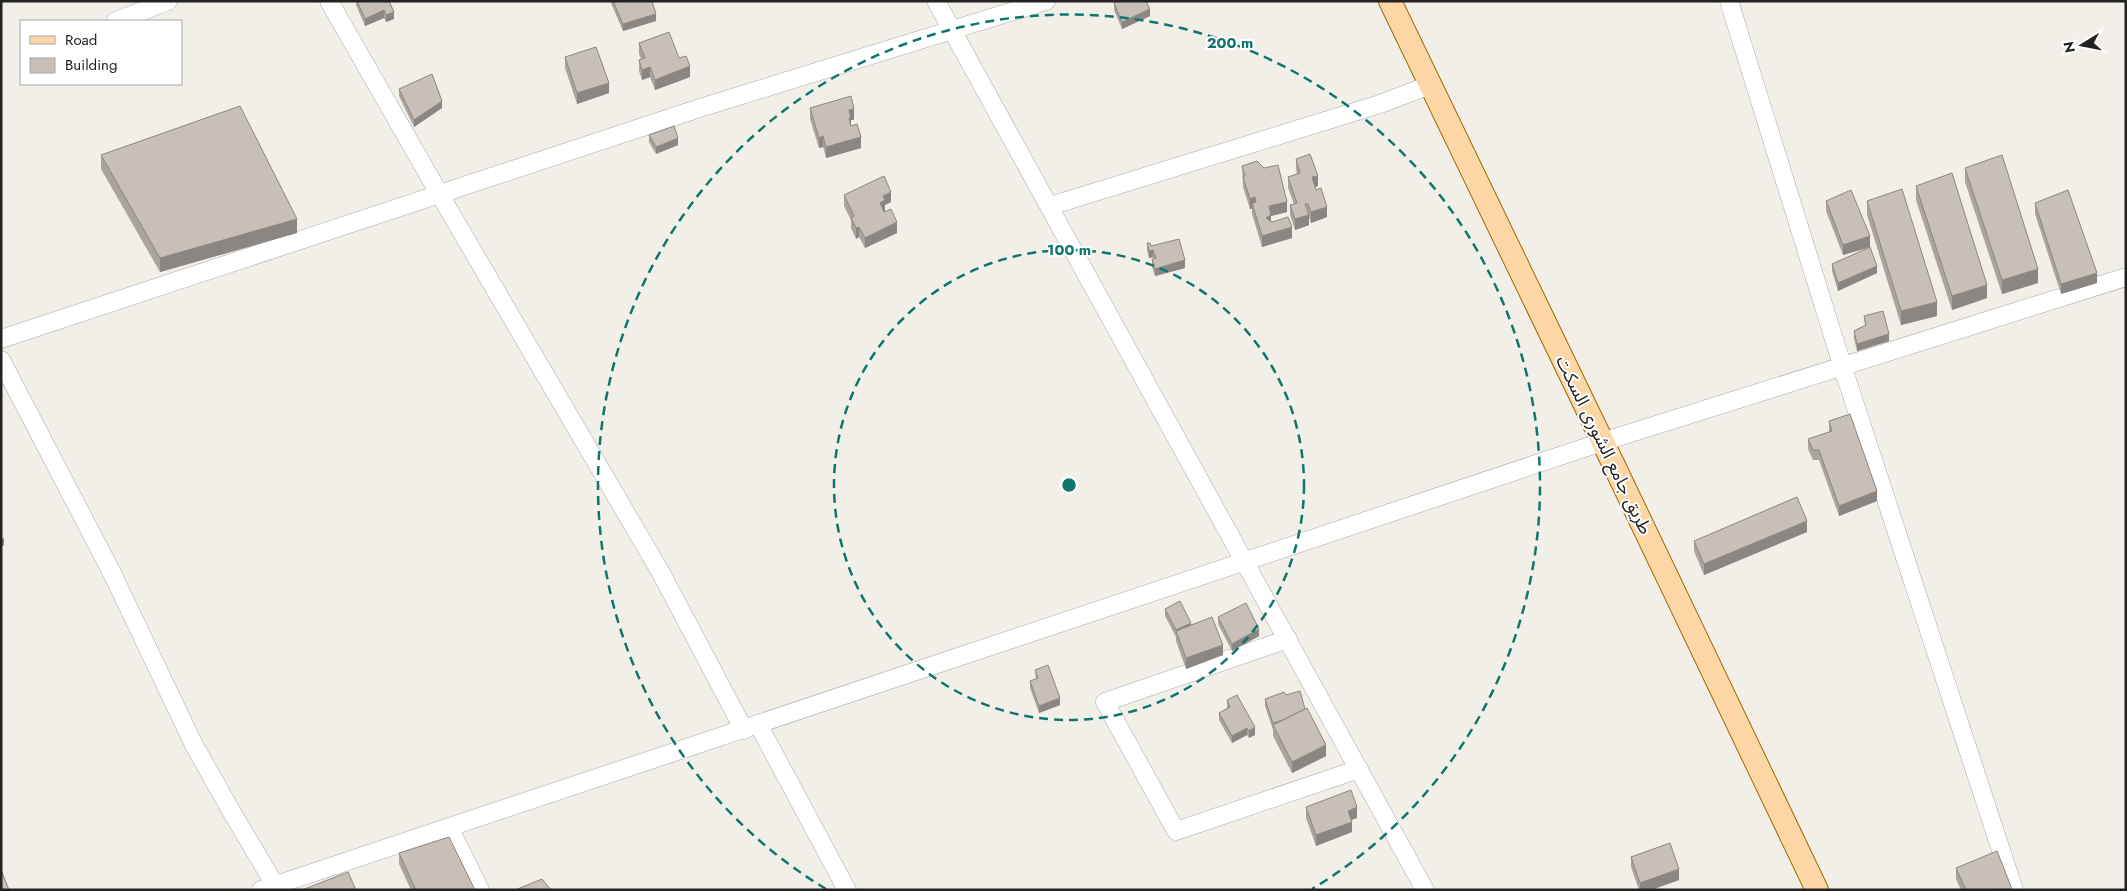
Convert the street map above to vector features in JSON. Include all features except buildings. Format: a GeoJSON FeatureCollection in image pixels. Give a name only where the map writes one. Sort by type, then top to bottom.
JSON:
{"type":"FeatureCollection","features":[{"type":"Feature","properties":{"kind":"main road","name":"طريق جامع الشورى السكت"},"geometry":{"type":"LineString","coordinates":[[1390,1],[1602,442],[1677,593],[1817,890]]}},
{"type":"Feature","properties":{"kind":"street"},"geometry":{"type":"LineString","coordinates":[[119,20],[168,1]]}},
{"type":"Feature","properties":{"kind":"street"},"geometry":{"type":"LineString","coordinates":[[329,1],[440,195],[847,890]]}},
{"type":"Feature","properties":{"kind":"street"},"geometry":{"type":"LineString","coordinates":[[936,1],[1425,890]]}},
{"type":"Feature","properties":{"kind":"street"},"geometry":{"type":"LineString","coordinates":[[1,339],[703,108],[1046,1]]}},
{"type":"Feature","properties":{"kind":"street"},"geometry":{"type":"LineString","coordinates":[[1729,1],[1843,368],[2014,890]]}},
{"type":"Feature","properties":{"kind":"street"},"geometry":{"type":"LineString","coordinates":[[1050,206],[1380,104],[1430,84]]}},
{"type":"Feature","properties":{"kind":"street"},"geometry":{"type":"LineString","coordinates":[[1,360],[112,573],[194,745],[272,888],[449,827],[1602,442],[1843,368],[2126,277]]}},
{"type":"Feature","properties":{"kind":"street"},"geometry":{"type":"LineString","coordinates":[[1288,639],[1105,702],[1176,831],[1359,769]]}},
{"type":"Feature","properties":{"kind":"street"},"geometry":{"type":"LineString","coordinates":[[449,827],[480,890]]}}]}
